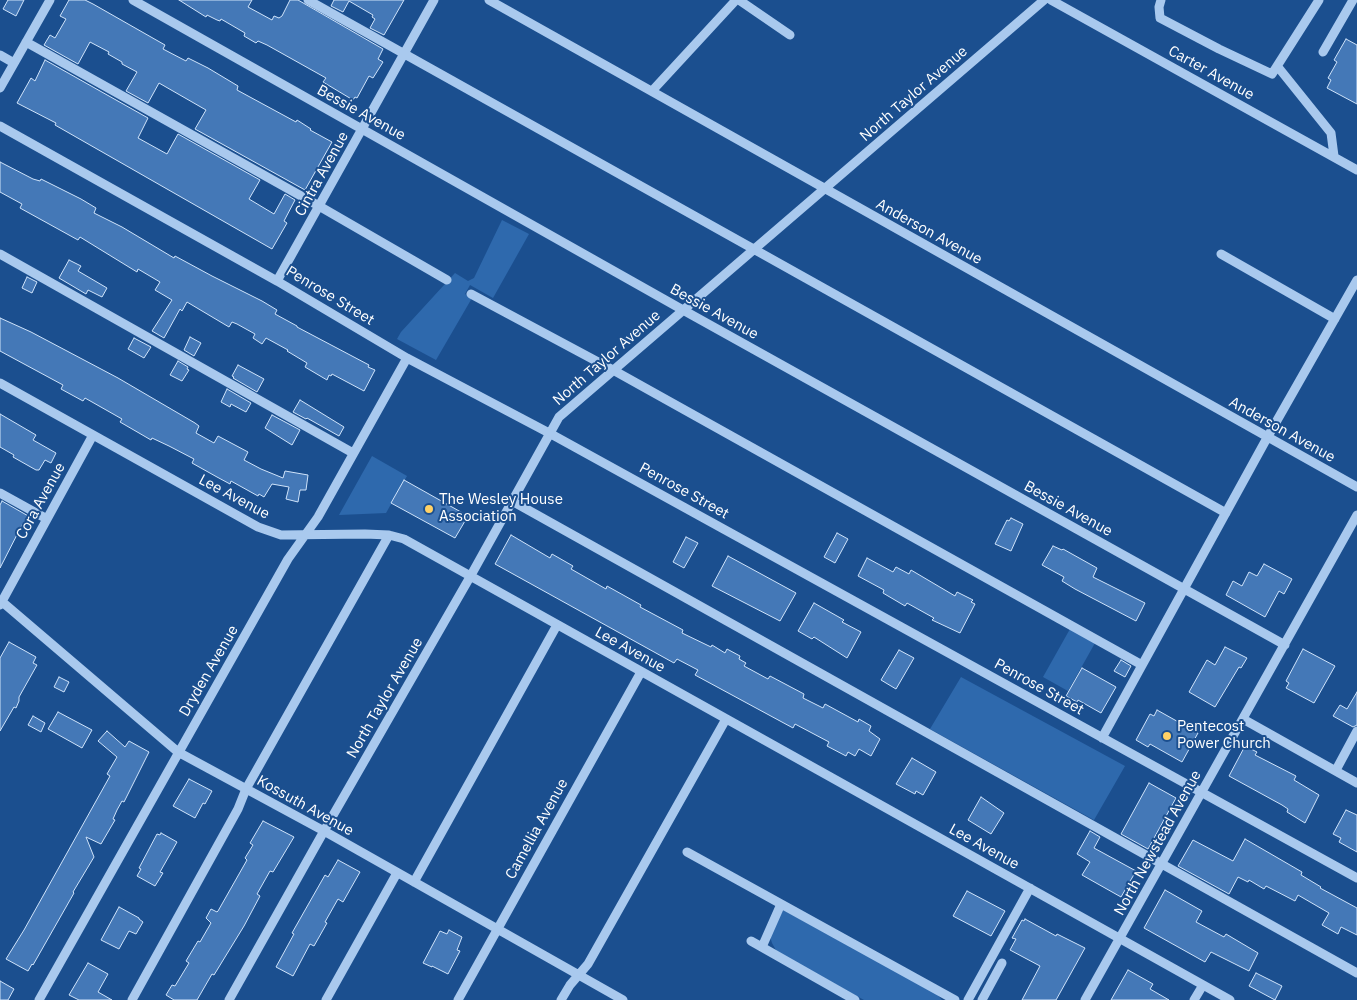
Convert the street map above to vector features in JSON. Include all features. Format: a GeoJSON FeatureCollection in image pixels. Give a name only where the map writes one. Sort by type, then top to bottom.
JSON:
{"type":"FeatureCollection","features":[{"type":"Feature","properties":{"kind":"street"},"geometry":{"type":"LineString","coordinates":[[0,88],[50,0]]}},
{"type":"Feature","properties":{"kind":"street","name":"Bessie Avenue"},"geometry":{"type":"LineString","coordinates":[[132,0],[683,310],[1285,644]]}},
{"type":"Feature","properties":{"kind":"street"},"geometry":{"type":"LineString","coordinates":[[308,0],[1226,513]]}},
{"type":"Feature","properties":{"kind":"street","name":"Cintra Avenue"},"geometry":{"type":"LineString","coordinates":[[277,281],[434,0]]}},
{"type":"Feature","properties":{"kind":"street","name":"Anderson Avenue"},"geometry":{"type":"LineString","coordinates":[[489,0],[1357,487]]}},
{"type":"Feature","properties":{"kind":"street"},"geometry":{"type":"LineString","coordinates":[[652,91],[738,0],[790,35]]}},
{"type":"Feature","properties":{"kind":"street","name":"North Taylor Avenue"},"geometry":{"type":"LineString","coordinates":[[229,1000],[559,417],[1044,0]]}},
{"type":"Feature","properties":{"kind":"street","name":"Carter Avenue"},"geometry":{"type":"LineString","coordinates":[[1052,0],[1357,170]]}},
{"type":"Feature","properties":{"kind":"street"},"geometry":{"type":"LineString","coordinates":[[1161,0],[1159,7],[1160,18],[1218,49],[1272,74],[1319,0]]}},
{"type":"Feature","properties":{"kind":"street"},"geometry":{"type":"LineString","coordinates":[[1324,52],[1355,0]]}},
{"type":"Feature","properties":{"kind":"street"},"geometry":{"type":"LineString","coordinates":[[26,42],[447,280]]}},
{"type":"Feature","properties":{"kind":"street"},"geometry":{"type":"LineString","coordinates":[[0,55],[14,63]]}},
{"type":"Feature","properties":{"kind":"street"},"geometry":{"type":"LineString","coordinates":[[1278,67],[1331,133],[1334,156]]}},
{"type":"Feature","properties":{"kind":"street","name":"Penrose Street"},"geometry":{"type":"LineString","coordinates":[[0,126],[277,281],[407,358],[549,433],[1357,878]]}},
{"type":"Feature","properties":{"kind":"street"},"geometry":{"type":"LineString","coordinates":[[0,254],[353,453]]}},
{"type":"Feature","properties":{"kind":"street"},"geometry":{"type":"LineString","coordinates":[[1221,254],[1335,319]]}},
{"type":"Feature","properties":{"kind":"street"},"geometry":{"type":"LineString","coordinates":[[1102,738],[1267,438],[1357,280]]}},
{"type":"Feature","properties":{"kind":"street"},"geometry":{"type":"LineString","coordinates":[[471,294],[613,370],[1142,665]]}},
{"type":"Feature","properties":{"kind":"street","name":"Dryden Avenue"},"geometry":{"type":"LineString","coordinates":[[39,1000],[288,559],[318,517],[407,358]]}},
{"type":"Feature","properties":{"kind":"street","name":"Lee Avenue"},"geometry":{"type":"LineString","coordinates":[[0,383],[258,528],[281,535],[389,535],[404,539],[1230,1000]]}},
{"type":"Feature","properties":{"kind":"street","name":"Cora Avenue"},"geometry":{"type":"LineString","coordinates":[[1,602],[93,435]]}},
{"type":"Feature","properties":{"kind":"street"},"geometry":{"type":"LineString","coordinates":[[0,493],[47,519]]}},
{"type":"Feature","properties":{"kind":"street"},"geometry":{"type":"LineString","coordinates":[[512,501],[1357,973]]}},
{"type":"Feature","properties":{"kind":"street","name":"North Newstead Avenue"},"geometry":{"type":"LineString","coordinates":[[1085,1000],[1357,515]]}},
{"type":"Feature","properties":{"kind":"street"},"geometry":{"type":"LineString","coordinates":[[132,1000],[238,809],[246,789],[389,535]]}},
{"type":"Feature","properties":{"kind":"street","name":"Kossuth Avenue"},"geometry":{"type":"LineString","coordinates":[[1,602],[178,752],[324,831],[623,1000]]}},
{"type":"Feature","properties":{"kind":"street"},"geometry":{"type":"LineString","coordinates":[[414,882],[557,625]]}},
{"type":"Feature","properties":{"kind":"street","name":"Camellia Avenue"},"geometry":{"type":"LineString","coordinates":[[458,1000],[641,672]]}},
{"type":"Feature","properties":{"kind":"street"},"geometry":{"type":"LineString","coordinates":[[1243,718],[1357,783]]}},
{"type":"Feature","properties":{"kind":"street"},"geometry":{"type":"LineString","coordinates":[[561,1000],[588,964],[726,719]]}},
{"type":"Feature","properties":{"kind":"street"},"geometry":{"type":"LineString","coordinates":[[1336,770],[1357,731]]}},
{"type":"Feature","properties":{"kind":"street"},"geometry":{"type":"LineString","coordinates":[[687,852],[956,1000]]}},
{"type":"Feature","properties":{"kind":"street"},"geometry":{"type":"LineString","coordinates":[[326,1000],[397,873]]}},
{"type":"Feature","properties":{"kind":"street"},"geometry":{"type":"LineString","coordinates":[[968,1000],[1030,888]]}},
{"type":"Feature","properties":{"kind":"street"},"geometry":{"type":"LineString","coordinates":[[762,947],[781,904]]}},
{"type":"Feature","properties":{"kind":"street"},"geometry":{"type":"LineString","coordinates":[[751,941],[855,1000]]}},
{"type":"Feature","properties":{"kind":"street"},"geometry":{"type":"LineString","coordinates":[[982,1000],[1002,962]]}},
{"type":"Feature","properties":{"kind":"street"},"geometry":{"type":"LineString","coordinates":[[1194,1000],[1202,984]]}},
{"type":"Feature","properties":{"kind":"shaded area"},"geometry":{"type":"Polygon","coordinates":[[[502,220],[529,234],[493,298],[470,285],[465,294],[472,298],[436,360],[397,339],[401,332],[455,273],[468,281],[474,278],[502,220]]]}},
{"type":"Feature","properties":{"kind":"shaded area"},"geometry":{"type":"Polygon","coordinates":[[[372,456],[407,476],[386,513],[339,515],[372,456]]]}},
{"type":"Feature","properties":{"kind":"shaded area"},"geometry":{"type":"Polygon","coordinates":[[[1070,629],[1095,643],[1068,691],[1043,677],[1070,629]]]}},
{"type":"Feature","properties":{"kind":"shaded area"},"geometry":{"type":"Polygon","coordinates":[[[961,677],[1125,766],[1094,820],[930,729],[961,677]]]}},
{"type":"Feature","properties":{"kind":"shaded area"},"geometry":{"type":"Polygon","coordinates":[[[783,910],[935,992],[942,1000],[864,1000],[777,952],[769,933],[783,910]]]}},
{"type":"Feature","properties":{"kind":"building"},"geometry":{"type":"Polygon","coordinates":[[[8,0],[24,0],[16,16],[3,9],[8,0]]]}},
{"type":"Feature","properties":{"kind":"building"},"geometry":{"type":"Polygon","coordinates":[[[69,0],[85,0],[93,4],[165,45],[163,49],[186,61],[188,58],[208,68],[238,86],[237,90],[296,122],[297,120],[310,130],[332,142],[305,190],[195,129],[206,110],[159,83],[148,103],[126,91],[137,72],[108,54],[109,52],[90,42],[78,64],[44,45],[50,35],[55,38],[66,19],[60,16],[69,0]]]}},
{"type":"Feature","properties":{"kind":"building"},"geometry":{"type":"Polygon","coordinates":[[[179,0],[252,0],[248,7],[272,20],[274,16],[279,18],[282,16],[290,0],[298,0],[383,49],[378,59],[383,62],[373,78],[369,76],[357,98],[355,97],[353,100],[323,82],[326,78],[267,45],[258,41],[256,43],[244,36],[245,33],[221,19],[220,21],[207,15],[206,17],[179,0]]]}},
{"type":"Feature","properties":{"kind":"building"},"geometry":{"type":"Polygon","coordinates":[[[334,0],[404,0],[384,35],[370,28],[375,19],[372,17],[373,15],[349,1],[343,12],[331,6],[334,0]]]}},
{"type":"Feature","properties":{"kind":"building"},"geometry":{"type":"Polygon","coordinates":[[[1346,39],[1357,45],[1357,104],[1327,88],[1331,80],[1328,78],[1337,62],[1334,60],[1346,39]]]}},
{"type":"Feature","properties":{"kind":"building"},"geometry":{"type":"Polygon","coordinates":[[[45,60],[148,118],[138,138],[167,154],[178,134],[260,180],[249,199],[274,214],[285,194],[295,200],[284,221],[287,223],[272,249],[55,125],[56,123],[17,103],[31,78],[35,81],[45,60]]]}},
{"type":"Feature","properties":{"kind":"building"},"geometry":{"type":"Polygon","coordinates":[[[0,162],[33,179],[40,181],[41,179],[81,199],[96,208],[94,213],[122,227],[174,258],[175,256],[262,301],[277,310],[275,314],[369,365],[368,367],[375,370],[364,391],[332,374],[331,376],[329,375],[327,380],[305,367],[307,363],[288,350],[266,338],[262,344],[253,338],[255,334],[232,322],[229,327],[187,302],[182,311],[180,309],[164,338],[152,331],[172,300],[155,290],[160,282],[138,269],[137,272],[80,237],[78,240],[20,208],[22,204],[0,192],[0,162]]]}},
{"type":"Feature","properties":{"kind":"building"},"geometry":{"type":"Polygon","coordinates":[[[69,260],[81,266],[78,271],[107,288],[102,297],[88,290],[86,294],[59,278],[69,260]]]}},
{"type":"Feature","properties":{"kind":"building"},"geometry":{"type":"Polygon","coordinates":[[[27,277],[37,282],[32,293],[22,288],[27,277]]]}},
{"type":"Feature","properties":{"kind":"building"},"geometry":{"type":"Polygon","coordinates":[[[0,318],[31,332],[118,378],[195,423],[199,426],[196,433],[214,443],[218,436],[248,452],[244,460],[261,469],[283,478],[285,471],[308,475],[306,490],[300,490],[298,502],[286,499],[289,487],[272,484],[264,497],[259,494],[258,496],[231,481],[230,484],[192,463],[194,459],[152,438],[151,440],[120,422],[122,419],[85,398],[83,401],[61,389],[63,385],[0,351],[0,318]]]}},
{"type":"Feature","properties":{"kind":"building"},"geometry":{"type":"Polygon","coordinates":[[[190,337],[201,343],[194,356],[184,350],[190,337]]]}},
{"type":"Feature","properties":{"kind":"building"},"geometry":{"type":"Polygon","coordinates":[[[134,338],[151,347],[144,358],[128,349],[134,338]]]}},
{"type":"Feature","properties":{"kind":"building"},"geometry":{"type":"Polygon","coordinates":[[[178,361],[188,367],[187,369],[189,370],[182,381],[170,375],[178,361]]]}},
{"type":"Feature","properties":{"kind":"building"},"geometry":{"type":"Polygon","coordinates":[[[238,365],[264,379],[257,392],[233,378],[232,376],[238,365]]]}},
{"type":"Feature","properties":{"kind":"building"},"geometry":{"type":"Polygon","coordinates":[[[227,389],[251,403],[246,412],[231,404],[230,407],[221,402],[227,389]]]}},
{"type":"Feature","properties":{"kind":"building"},"geometry":{"type":"Polygon","coordinates":[[[300,400],[344,427],[339,436],[293,412],[300,400]]]}},
{"type":"Feature","properties":{"kind":"building"},"geometry":{"type":"Polygon","coordinates":[[[0,414],[36,435],[33,440],[56,453],[51,463],[45,460],[39,470],[36,470],[0,447],[0,414]]]}},
{"type":"Feature","properties":{"kind":"building"},"geometry":{"type":"Polygon","coordinates":[[[272,415],[300,430],[292,445],[265,428],[272,415]]]}},
{"type":"Feature","properties":{"kind":"building","name":"The Wesley House Association"},"geometry":{"type":"Polygon","coordinates":[[[404,480],[468,516],[455,538],[391,503],[404,480]]]}},
{"type":"Feature","properties":{"kind":"building"},"geometry":{"type":"Polygon","coordinates":[[[2,501],[30,517],[25,524],[23,523],[0,568],[0,505],[2,501]]]}},
{"type":"Feature","properties":{"kind":"building"},"geometry":{"type":"Polygon","coordinates":[[[1011,518],[1023,524],[1011,551],[995,544],[1007,520],[1009,521],[1011,518]]]}},
{"type":"Feature","properties":{"kind":"building"},"geometry":{"type":"Polygon","coordinates":[[[837,533],[848,539],[835,563],[824,557],[837,533]]]}},
{"type":"Feature","properties":{"kind":"building"},"geometry":{"type":"Polygon","coordinates":[[[511,535],[550,558],[552,554],[573,566],[571,569],[606,589],[607,586],[641,605],[640,607],[683,630],[682,633],[711,647],[712,645],[725,653],[727,649],[740,656],[739,659],[746,663],[744,666],[768,679],[770,676],[804,694],[803,698],[823,708],[825,704],[858,722],[859,719],[871,726],[869,731],[880,739],[871,756],[859,749],[855,756],[848,752],[846,756],[827,746],[829,742],[795,724],[793,728],[695,675],[698,670],[677,659],[674,663],[495,564],[511,535]]]}},
{"type":"Feature","properties":{"kind":"building"},"geometry":{"type":"Polygon","coordinates":[[[686,537],[698,543],[684,568],[673,562],[686,537]]]}},
{"type":"Feature","properties":{"kind":"building"},"geometry":{"type":"Polygon","coordinates":[[[1053,546],[1063,549],[1097,568],[1093,577],[1145,603],[1136,621],[1075,589],[1062,581],[1064,577],[1042,565],[1053,546]]]}},
{"type":"Feature","properties":{"kind":"building"},"geometry":{"type":"Polygon","coordinates":[[[728,556],[796,593],[780,621],[712,586],[728,556]]]}},
{"type":"Feature","properties":{"kind":"building"},"geometry":{"type":"Polygon","coordinates":[[[867,558],[893,572],[896,567],[909,574],[911,570],[955,596],[957,592],[973,600],[971,602],[975,604],[960,633],[932,620],[934,618],[907,603],[905,606],[883,593],[884,590],[858,576],[867,558]]]}},
{"type":"Feature","properties":{"kind":"building"},"geometry":{"type":"Polygon","coordinates":[[[1264,564],[1292,579],[1284,594],[1279,591],[1265,617],[1226,595],[1233,581],[1242,586],[1249,572],[1257,576],[1264,564]]]}},
{"type":"Feature","properties":{"kind":"building"},"geometry":{"type":"Polygon","coordinates":[[[814,603],[861,632],[847,658],[814,637],[812,639],[798,631],[814,603]]]}},
{"type":"Feature","properties":{"kind":"building"},"geometry":{"type":"Polygon","coordinates":[[[9,642],[36,657],[33,663],[37,665],[19,697],[16,708],[14,707],[0,731],[0,658],[9,642]]]}},
{"type":"Feature","properties":{"kind":"building"},"geometry":{"type":"Polygon","coordinates":[[[1225,647],[1247,658],[1241,668],[1239,667],[1215,707],[1189,692],[1207,660],[1215,665],[1225,647]]]}},
{"type":"Feature","properties":{"kind":"building"},"geometry":{"type":"Polygon","coordinates":[[[1303,649],[1335,666],[1314,703],[1286,688],[1289,683],[1286,681],[1303,649]]]}},
{"type":"Feature","properties":{"kind":"building"},"geometry":{"type":"Polygon","coordinates":[[[899,650],[914,658],[896,689],[881,680],[899,650]]]}},
{"type":"Feature","properties":{"kind":"building"},"geometry":{"type":"Polygon","coordinates":[[[1121,660],[1131,666],[1125,677],[1114,671],[1121,660]]]}},
{"type":"Feature","properties":{"kind":"building"},"geometry":{"type":"Polygon","coordinates":[[[1082,668],[1116,687],[1101,713],[1078,700],[1077,702],[1066,696],[1082,668]]]}},
{"type":"Feature","properties":{"kind":"building"},"geometry":{"type":"Polygon","coordinates":[[[59,677],[69,682],[64,692],[54,687],[59,677]]]}},
{"type":"Feature","properties":{"kind":"building"},"geometry":{"type":"Polygon","coordinates":[[[1357,692],[1357,725],[1353,727],[1333,716],[1340,705],[1347,709],[1357,692]]]}},
{"type":"Feature","properties":{"kind":"building","name":"Pentecost Power Church"},"geometry":{"type":"Polygon","coordinates":[[[1157,710],[1198,733],[1182,762],[1150,744],[1148,747],[1136,740],[1150,714],[1154,716],[1157,710]]]}},
{"type":"Feature","properties":{"kind":"building"},"geometry":{"type":"Polygon","coordinates":[[[58,712],[92,730],[82,748],[48,729],[58,712]]]}},
{"type":"Feature","properties":{"kind":"building"},"geometry":{"type":"Polygon","coordinates":[[[33,716],[45,723],[41,732],[28,725],[33,716]]]}},
{"type":"Feature","properties":{"kind":"building"},"geometry":{"type":"Polygon","coordinates":[[[107,731],[125,747],[129,741],[149,752],[124,802],[122,801],[117,810],[113,819],[115,820],[101,844],[86,837],[94,857],[28,971],[6,959],[110,776],[107,774],[117,757],[98,741],[107,731]]]}},
{"type":"Feature","properties":{"kind":"building"},"geometry":{"type":"Polygon","coordinates":[[[1245,746],[1257,752],[1255,755],[1296,776],[1294,780],[1319,795],[1305,823],[1287,812],[1288,809],[1282,805],[1229,776],[1245,746]]]}},
{"type":"Feature","properties":{"kind":"building"},"geometry":{"type":"Polygon","coordinates":[[[912,758],[936,772],[923,795],[916,791],[915,794],[896,784],[912,758]]]}},
{"type":"Feature","properties":{"kind":"building"},"geometry":{"type":"Polygon","coordinates":[[[189,779],[212,791],[195,818],[173,806],[189,779]]]}},
{"type":"Feature","properties":{"kind":"building"},"geometry":{"type":"Polygon","coordinates":[[[1149,783],[1176,798],[1148,849],[1121,834],[1149,783]]]}},
{"type":"Feature","properties":{"kind":"building"},"geometry":{"type":"Polygon","coordinates":[[[981,797],[1004,813],[991,834],[968,820],[981,797]]]}},
{"type":"Feature","properties":{"kind":"building"},"geometry":{"type":"Polygon","coordinates":[[[1346,810],[1357,815],[1357,852],[1339,842],[1341,838],[1333,834],[1346,810]]]}},
{"type":"Feature","properties":{"kind":"building"},"geometry":{"type":"Polygon","coordinates":[[[263,821],[294,837],[273,872],[270,871],[257,894],[260,896],[244,926],[197,1000],[174,1000],[166,995],[172,985],[175,986],[189,963],[186,961],[211,923],[206,918],[211,909],[218,911],[247,860],[245,858],[253,845],[250,843],[263,821]]]}},
{"type":"Feature","properties":{"kind":"building"},"geometry":{"type":"Polygon","coordinates":[[[1090,831],[1100,837],[1094,848],[1136,871],[1121,897],[1082,875],[1090,862],[1077,854],[1090,831]]]}},
{"type":"Feature","properties":{"kind":"building"},"geometry":{"type":"Polygon","coordinates":[[[161,833],[177,842],[160,872],[163,873],[155,886],[137,876],[141,869],[139,868],[157,834],[160,835],[161,833]]]}},
{"type":"Feature","properties":{"kind":"building"},"geometry":{"type":"Polygon","coordinates":[[[1245,839],[1302,872],[1301,875],[1320,888],[1357,908],[1357,935],[1341,927],[1338,934],[1322,925],[1329,913],[1298,895],[1295,901],[1266,886],[1264,889],[1249,880],[1248,882],[1238,877],[1229,894],[1178,866],[1193,840],[1233,861],[1245,839]]]}},
{"type":"Feature","properties":{"kind":"building"},"geometry":{"type":"Polygon","coordinates":[[[338,860],[360,872],[343,902],[338,899],[314,946],[310,944],[293,976],[276,967],[294,934],[292,933],[325,875],[328,877],[338,860]]]}},
{"type":"Feature","properties":{"kind":"building"},"geometry":{"type":"Polygon","coordinates":[[[1165,890],[1202,911],[1196,922],[1224,937],[1226,934],[1258,953],[1249,971],[1211,952],[1205,962],[1144,928],[1165,890]]]}},
{"type":"Feature","properties":{"kind":"building"},"geometry":{"type":"Polygon","coordinates":[[[967,891],[1005,911],[991,936],[953,916],[967,891]]]}},
{"type":"Feature","properties":{"kind":"building"},"geometry":{"type":"Polygon","coordinates":[[[119,907],[143,922],[136,934],[129,931],[119,949],[101,940],[119,907]]]}},
{"type":"Feature","properties":{"kind":"building"},"geometry":{"type":"Polygon","coordinates":[[[1025,919],[1056,936],[1057,934],[1085,948],[1056,1000],[1022,1000],[1040,966],[1010,950],[1016,939],[1012,938],[1022,920],[1024,921],[1025,919]]]}},
{"type":"Feature","properties":{"kind":"building"},"geometry":{"type":"Polygon","coordinates":[[[449,930],[462,937],[457,950],[460,951],[448,974],[423,963],[440,931],[447,934],[449,930]]]}},
{"type":"Feature","properties":{"kind":"building"},"geometry":{"type":"Polygon","coordinates":[[[88,963],[108,974],[98,992],[112,1000],[79,1000],[69,995],[88,963]]]}},
{"type":"Feature","properties":{"kind":"building"},"geometry":{"type":"Polygon","coordinates":[[[1128,970],[1153,984],[1150,989],[1169,1000],[1111,1000],[1128,970]]]}},
{"type":"Feature","properties":{"kind":"building"},"geometry":{"type":"Polygon","coordinates":[[[1256,973],[1282,986],[1275,1000],[1249,986],[1256,973]]]}},
{"type":"Feature","properties":{"kind":"building"},"geometry":{"type":"Polygon","coordinates":[[[0,981],[14,989],[8,1000],[0,1000],[0,981]]]}},
{"type":"Feature","properties":{"kind":"place","name":"The Wesley House Association"},"geometry":{"type":"Point","coordinates":[429,509]}},
{"type":"Feature","properties":{"kind":"place","name":"Pentecost Power Church"},"geometry":{"type":"Point","coordinates":[1167,736]}}]}
